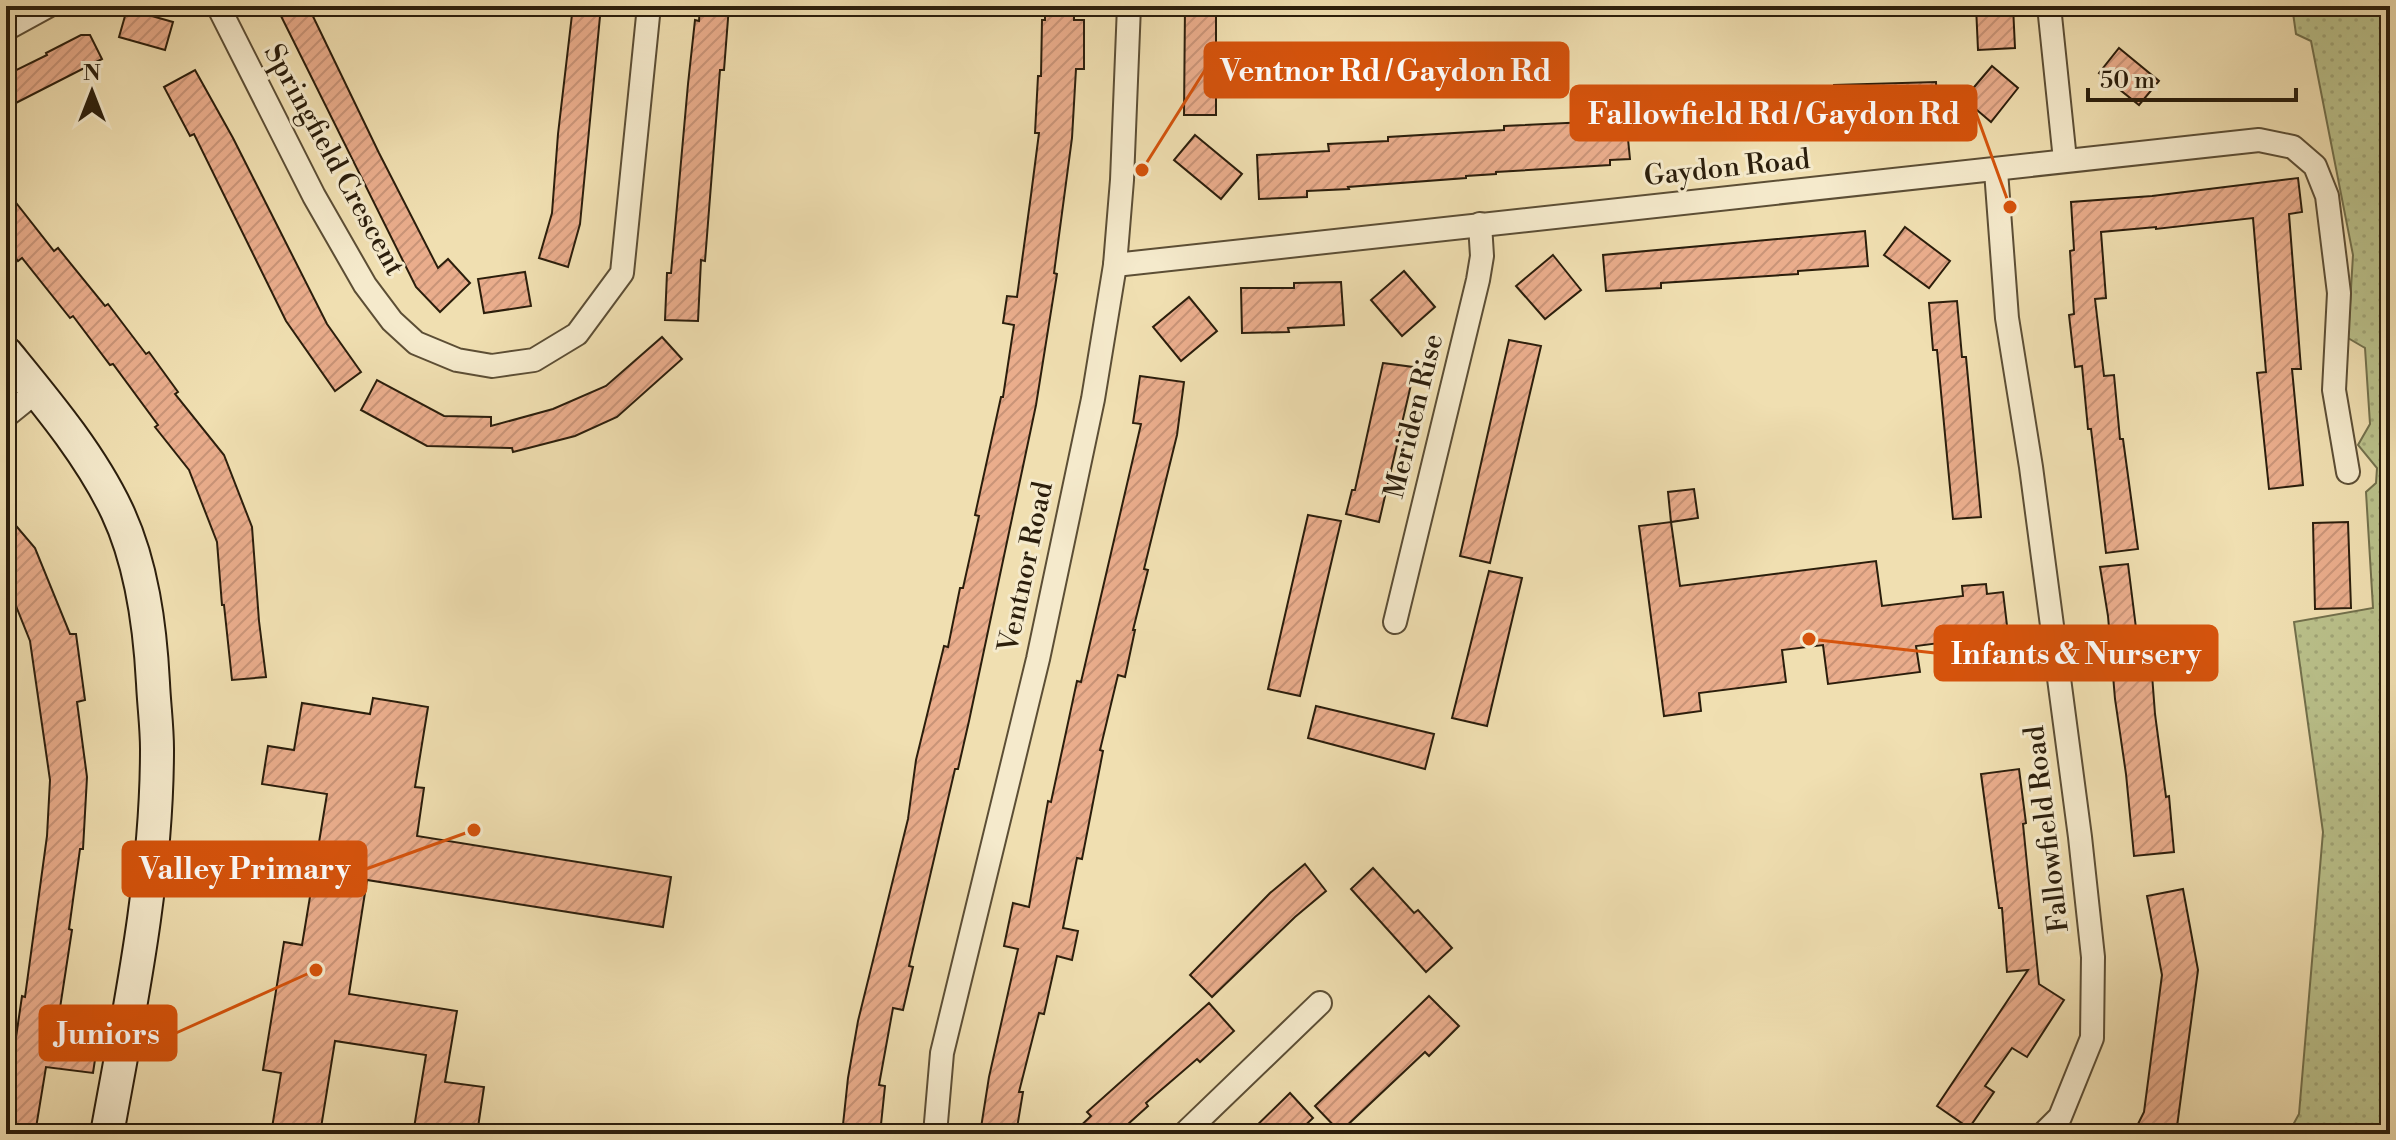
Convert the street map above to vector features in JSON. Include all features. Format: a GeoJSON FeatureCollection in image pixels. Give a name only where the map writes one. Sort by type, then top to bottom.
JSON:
{"type":"FeatureCollection","features":[{"type":"Feature","properties":{"kind":"street"},"geometry":{"type":"LineString","coordinates":[[6,29],[48,6]]}},
{"type":"Feature","properties":{"kind":"street","name":"Springfield Crescent"},"geometry":{"type":"LineString","coordinates":[[218,6],[314,196],[365,285],[383,309],[416,343],[457,360],[492,366],[534,360],[577,334],[622,273],[649,6]]}},
{"type":"Feature","properties":{"kind":"street","name":"Ventnor Road"},"geometry":{"type":"LineString","coordinates":[[935,1134],[942,1053],[1038,659],[1093,399],[1115,265],[1122,180],[1129,6]]}},
{"type":"Feature","properties":{"kind":"street"},"geometry":{"type":"LineString","coordinates":[[2049,6],[2065,160]]}},
{"type":"Feature","properties":{"kind":"street","name":"Gaydon Road"},"geometry":{"type":"LineString","coordinates":[[1115,265],[2259,140],[2293,147],[2315,166],[2327,196],[2339,293],[2334,390],[2348,472]]}},
{"type":"Feature","properties":{"kind":"street","name":"Fallowfield Road"},"geometry":{"type":"LineString","coordinates":[[1996,171],[2007,318],[2035,498],[2093,957],[2092,1038],[2060,1117],[2043,1134]]}},
{"type":"Feature","properties":{"kind":"street","name":"Meriden Rise"},"geometry":{"type":"LineString","coordinates":[[1395,622],[1478,280],[1482,256],[1480,224]]}},
{"type":"Feature","properties":{"kind":"street"},"geometry":{"type":"LineString","coordinates":[[6,353],[86,458],[118,512],[138,570],[151,637],[157,750],[152,842],[146,908],[107,1134]]}},
{"type":"Feature","properties":{"kind":"street"},"geometry":{"type":"LineString","coordinates":[[6,416],[37,391]]}},
{"type":"Feature","properties":{"kind":"street"},"geometry":{"type":"LineString","coordinates":[[1184,1134],[1320,1003]]}},
{"type":"Feature","properties":{"kind":"green space"},"geometry":{"type":"Polygon","coordinates":[[[2292,6],[2390,6],[2390,1134],[2288,1134],[2299,1114],[2323,832],[2294,622],[2373,608],[2366,492],[2376,483],[2377,468],[2358,445],[2370,424],[2365,348],[2348,338],[2353,255],[2311,41],[2296,34],[2292,6]]]}},
{"type":"Feature","properties":{"kind":"building"},"geometry":{"type":"Polygon","coordinates":[[[276,6],[308,6],[438,268],[448,259],[470,283],[440,312],[416,287],[276,6]]]}},
{"type":"Feature","properties":{"kind":"building"},"geometry":{"type":"Polygon","coordinates":[[[573,6],[601,6],[580,224],[568,267],[539,258],[552,213],[573,6]]]}},
{"type":"Feature","properties":{"kind":"building"},"geometry":{"type":"Polygon","coordinates":[[[700,6],[729,6],[724,70],[720,70],[705,261],[701,260],[698,321],[665,320],[667,273],[671,273],[695,20],[699,21],[700,6]]]}},
{"type":"Feature","properties":{"kind":"building"},"geometry":{"type":"Polygon","coordinates":[[[1045,6],[1074,6],[1074,20],[1084,20],[1084,69],[1076,69],[1072,138],[1054,273],[1057,274],[1036,405],[969,721],[909,966],[913,967],[903,1010],[893,1008],[879,1085],[885,1086],[880,1134],[842,1134],[858,1021],[908,819],[916,760],[944,646],[948,647],[960,588],[963,588],[979,516],[975,515],[1003,397],[1014,325],[1003,323],[1007,296],[1017,297],[1031,195],[1039,133],[1035,133],[1045,6]]]}},
{"type":"Feature","properties":{"kind":"building"},"geometry":{"type":"Polygon","coordinates":[[[1185,6],[1216,6],[1216,115],[1184,115],[1185,6]]]}},
{"type":"Feature","properties":{"kind":"building"},"geometry":{"type":"Polygon","coordinates":[[[1976,6],[2013,6],[2015,48],[1978,50],[1976,6]]]}},
{"type":"Feature","properties":{"kind":"building"},"geometry":{"type":"Polygon","coordinates":[[[127,9],[173,22],[165,50],[119,37],[127,9]]]}},
{"type":"Feature","properties":{"kind":"building"},"geometry":{"type":"Polygon","coordinates":[[[81,35],[90,35],[102,59],[6,108],[6,75],[81,35]]]}},
{"type":"Feature","properties":{"kind":"building"},"geometry":{"type":"Polygon","coordinates":[[[2119,48],[2159,81],[2139,105],[2099,73],[2119,48]]]}},
{"type":"Feature","properties":{"kind":"building"},"geometry":{"type":"Polygon","coordinates":[[[1992,66],[2018,88],[1991,122],[1964,99],[1992,66]]]}},
{"type":"Feature","properties":{"kind":"building"},"geometry":{"type":"Polygon","coordinates":[[[195,70],[327,324],[361,372],[335,391],[286,321],[194,134],[190,136],[164,87],[195,70]]]}},
{"type":"Feature","properties":{"kind":"building"},"geometry":{"type":"Polygon","coordinates":[[[1936,82],[1937,106],[1928,106],[1928,117],[1801,126],[1801,133],[1736,135],[1737,138],[1704,140],[1704,133],[1628,139],[1630,159],[1610,160],[1610,165],[1496,172],[1466,178],[1307,191],[1307,197],[1259,199],[1257,155],[1329,151],[1328,144],[1388,141],[1388,137],[1504,130],[1504,126],[1609,121],[1609,110],[1757,101],[1757,96],[1834,93],[1834,85],[1936,82]]]}},
{"type":"Feature","properties":{"kind":"building"},"geometry":{"type":"Polygon","coordinates":[[[1195,135],[1242,174],[1221,199],[1174,160],[1195,135]]]}},
{"type":"Feature","properties":{"kind":"building"},"geometry":{"type":"Polygon","coordinates":[[[2298,178],[2302,212],[2289,214],[2301,369],[2292,369],[2303,485],[2269,489],[2257,373],[2266,372],[2253,218],[2101,232],[2106,298],[2095,299],[2104,376],[2114,375],[2120,439],[2123,439],[2138,549],[2106,553],[2082,366],[2075,367],[2069,315],[2074,314],[2071,202],[2152,196],[2298,178]]]}},
{"type":"Feature","properties":{"kind":"building"},"geometry":{"type":"Polygon","coordinates":[[[6,190],[54,251],[58,248],[105,306],[108,304],[146,354],[149,352],[178,392],[175,394],[224,455],[252,527],[266,677],[232,680],[217,542],[189,470],[155,427],[158,425],[113,364],[110,365],[73,316],[70,318],[22,258],[18,261],[6,246],[6,190]]]}},
{"type":"Feature","properties":{"kind":"building"},"geometry":{"type":"Polygon","coordinates":[[[1905,227],[1950,261],[1929,288],[1884,255],[1905,227]]]}},
{"type":"Feature","properties":{"kind":"building"},"geometry":{"type":"Polygon","coordinates":[[[1865,231],[1868,266],[1661,283],[1661,288],[1606,291],[1603,255],[1865,231]]]}},
{"type":"Feature","properties":{"kind":"building"},"geometry":{"type":"Polygon","coordinates":[[[1553,255],[1581,290],[1545,319],[1516,286],[1553,255]]]}},
{"type":"Feature","properties":{"kind":"building"},"geometry":{"type":"Polygon","coordinates":[[[1404,271],[1435,307],[1402,336],[1371,300],[1404,271]]]}},
{"type":"Feature","properties":{"kind":"building"},"geometry":{"type":"Polygon","coordinates":[[[525,272],[531,306],[484,313],[478,279],[525,272]]]}},
{"type":"Feature","properties":{"kind":"building"},"geometry":{"type":"Polygon","coordinates":[[[1341,282],[1344,325],[1288,328],[1289,332],[1242,333],[1241,288],[1294,288],[1294,283],[1341,282]]]}},
{"type":"Feature","properties":{"kind":"building"},"geometry":{"type":"Polygon","coordinates":[[[1189,297],[1217,331],[1181,361],[1153,327],[1189,297]]]}},
{"type":"Feature","properties":{"kind":"building"},"geometry":{"type":"Polygon","coordinates":[[[1957,301],[1962,357],[1966,357],[1981,517],[1953,519],[1937,350],[1933,350],[1929,303],[1957,301]]]}},
{"type":"Feature","properties":{"kind":"building"},"geometry":{"type":"Polygon","coordinates":[[[662,337],[682,359],[617,417],[575,436],[513,452],[512,448],[427,446],[361,410],[377,380],[444,416],[491,417],[491,426],[553,409],[606,386],[662,337]]]}},
{"type":"Feature","properties":{"kind":"building"},"geometry":{"type":"Polygon","coordinates":[[[1509,340],[1541,346],[1490,563],[1460,556],[1509,340]]]}},
{"type":"Feature","properties":{"kind":"building"},"geometry":{"type":"Polygon","coordinates":[[[1383,363],[1413,367],[1413,376],[1379,522],[1346,514],[1352,490],[1355,490],[1383,363]]]}},
{"type":"Feature","properties":{"kind":"building"},"geometry":{"type":"Polygon","coordinates":[[[1140,376],[1184,382],[1177,435],[1144,569],[1148,570],[1125,677],[1118,675],[1100,750],[1103,751],[1082,859],[1077,858],[1063,928],[1078,931],[1072,960],[1057,956],[1044,1014],[1039,1013],[1019,1092],[1023,1092],[1016,1134],[980,1134],[989,1077],[1018,949],[1004,946],[1013,903],[1029,907],[1048,801],[1051,802],[1077,681],[1081,682],[1141,424],[1133,423],[1140,376]]]}},
{"type":"Feature","properties":{"kind":"building"},"geometry":{"type":"Polygon","coordinates":[[[1694,489],[1698,518],[1671,522],[1668,492],[1694,489]]]}},
{"type":"Feature","properties":{"kind":"building"},"geometry":{"type":"Polygon","coordinates":[[[6,514],[35,548],[70,634],[76,634],[85,700],[77,702],[87,777],[83,849],[80,849],[69,929],[72,930],[54,1047],[96,1053],[93,1073],[46,1067],[35,1134],[6,1134],[6,1085],[8,1071],[11,1072],[22,996],[25,997],[47,836],[50,780],[30,641],[6,581],[6,514]]]}},
{"type":"Feature","properties":{"kind":"building"},"geometry":{"type":"Polygon","coordinates":[[[1308,515],[1341,521],[1300,696],[1268,689],[1308,515]]]}},
{"type":"Feature","properties":{"kind":"building"},"geometry":{"type":"Polygon","coordinates":[[[1671,522],[1680,586],[1876,561],[1882,606],[1963,596],[1962,586],[1986,584],[1987,594],[2003,592],[2008,634],[1916,646],[1920,672],[1828,684],[1823,645],[1782,650],[1786,682],[1699,693],[1701,711],[1664,716],[1639,526],[1671,522]]]}},
{"type":"Feature","properties":{"kind":"building"},"geometry":{"type":"Polygon","coordinates":[[[2348,522],[2351,608],[2315,609],[2313,523],[2348,522]]]}},
{"type":"Feature","properties":{"kind":"building"},"geometry":{"type":"Polygon","coordinates":[[[2128,564],[2137,636],[2149,635],[2155,714],[2166,797],[2169,796],[2174,852],[2134,856],[2100,567],[2128,564]]]}},
{"type":"Feature","properties":{"kind":"building"},"geometry":{"type":"Polygon","coordinates":[[[1489,571],[1522,578],[1487,726],[1452,718],[1489,571]]]}},
{"type":"Feature","properties":{"kind":"building"},"geometry":{"type":"Polygon","coordinates":[[[373,698],[428,707],[415,787],[424,788],[417,836],[671,877],[663,927],[367,880],[349,994],[457,1011],[445,1082],[484,1087],[477,1134],[413,1134],[426,1055],[335,1041],[320,1134],[271,1134],[281,1073],[263,1070],[284,942],[302,945],[327,794],[262,784],[268,746],[294,750],[302,703],[370,714],[373,698]]]}},
{"type":"Feature","properties":{"kind":"building"},"geometry":{"type":"Polygon","coordinates":[[[1316,706],[1434,734],[1425,769],[1308,738],[1316,706]]]}},
{"type":"Feature","properties":{"kind":"building"},"geometry":{"type":"Polygon","coordinates":[[[2019,769],[2039,984],[2064,1000],[2027,1057],[2012,1048],[1985,1086],[1994,1092],[1969,1128],[1937,1106],[2028,970],[2007,972],[2002,908],[1999,908],[1981,774],[2019,769]]]}},
{"type":"Feature","properties":{"kind":"building"},"geometry":{"type":"Polygon","coordinates":[[[1305,864],[1326,891],[1212,997],[1190,975],[1270,893],[1305,864]]]}},
{"type":"Feature","properties":{"kind":"building"},"geometry":{"type":"Polygon","coordinates":[[[1373,868],[1414,913],[1418,910],[1452,948],[1426,972],[1351,889],[1373,868]]]}},
{"type":"Feature","properties":{"kind":"building"},"geometry":{"type":"Polygon","coordinates":[[[2183,889],[2198,970],[2176,1134],[2133,1134],[2144,1112],[2162,975],[2147,896],[2183,889]]]}},
{"type":"Feature","properties":{"kind":"building"},"geometry":{"type":"Polygon","coordinates":[[[1429,996],[1459,1026],[1429,1056],[1425,1052],[1340,1132],[1315,1106],[1429,996]]]}},
{"type":"Feature","properties":{"kind":"building"},"geometry":{"type":"Polygon","coordinates":[[[1209,1003],[1234,1031],[1200,1062],[1197,1059],[1146,1103],[1148,1106],[1117,1134],[1072,1134],[1091,1116],[1087,1112],[1209,1003]]]}},
{"type":"Feature","properties":{"kind":"building"},"geometry":{"type":"Polygon","coordinates":[[[1290,1093],[1313,1118],[1296,1134],[1248,1134],[1290,1093]]]}},
{"type":"Feature","properties":{"kind":"place","name":"Ventnor Rd / Gaydon Rd"},"geometry":{"type":"Point","coordinates":[1142,170]}},
{"type":"Feature","properties":{"kind":"place","name":"Fallowfield Rd / Gaydon Rd"},"geometry":{"type":"Point","coordinates":[2010,207]}},
{"type":"Feature","properties":{"kind":"place","name":"Infants & Nursery"},"geometry":{"type":"Point","coordinates":[1809,639]}},
{"type":"Feature","properties":{"kind":"place","name":"Valley Primary"},"geometry":{"type":"Point","coordinates":[474,830]}},
{"type":"Feature","properties":{"kind":"place","name":"Juniors"},"geometry":{"type":"Point","coordinates":[316,970]}}]}
